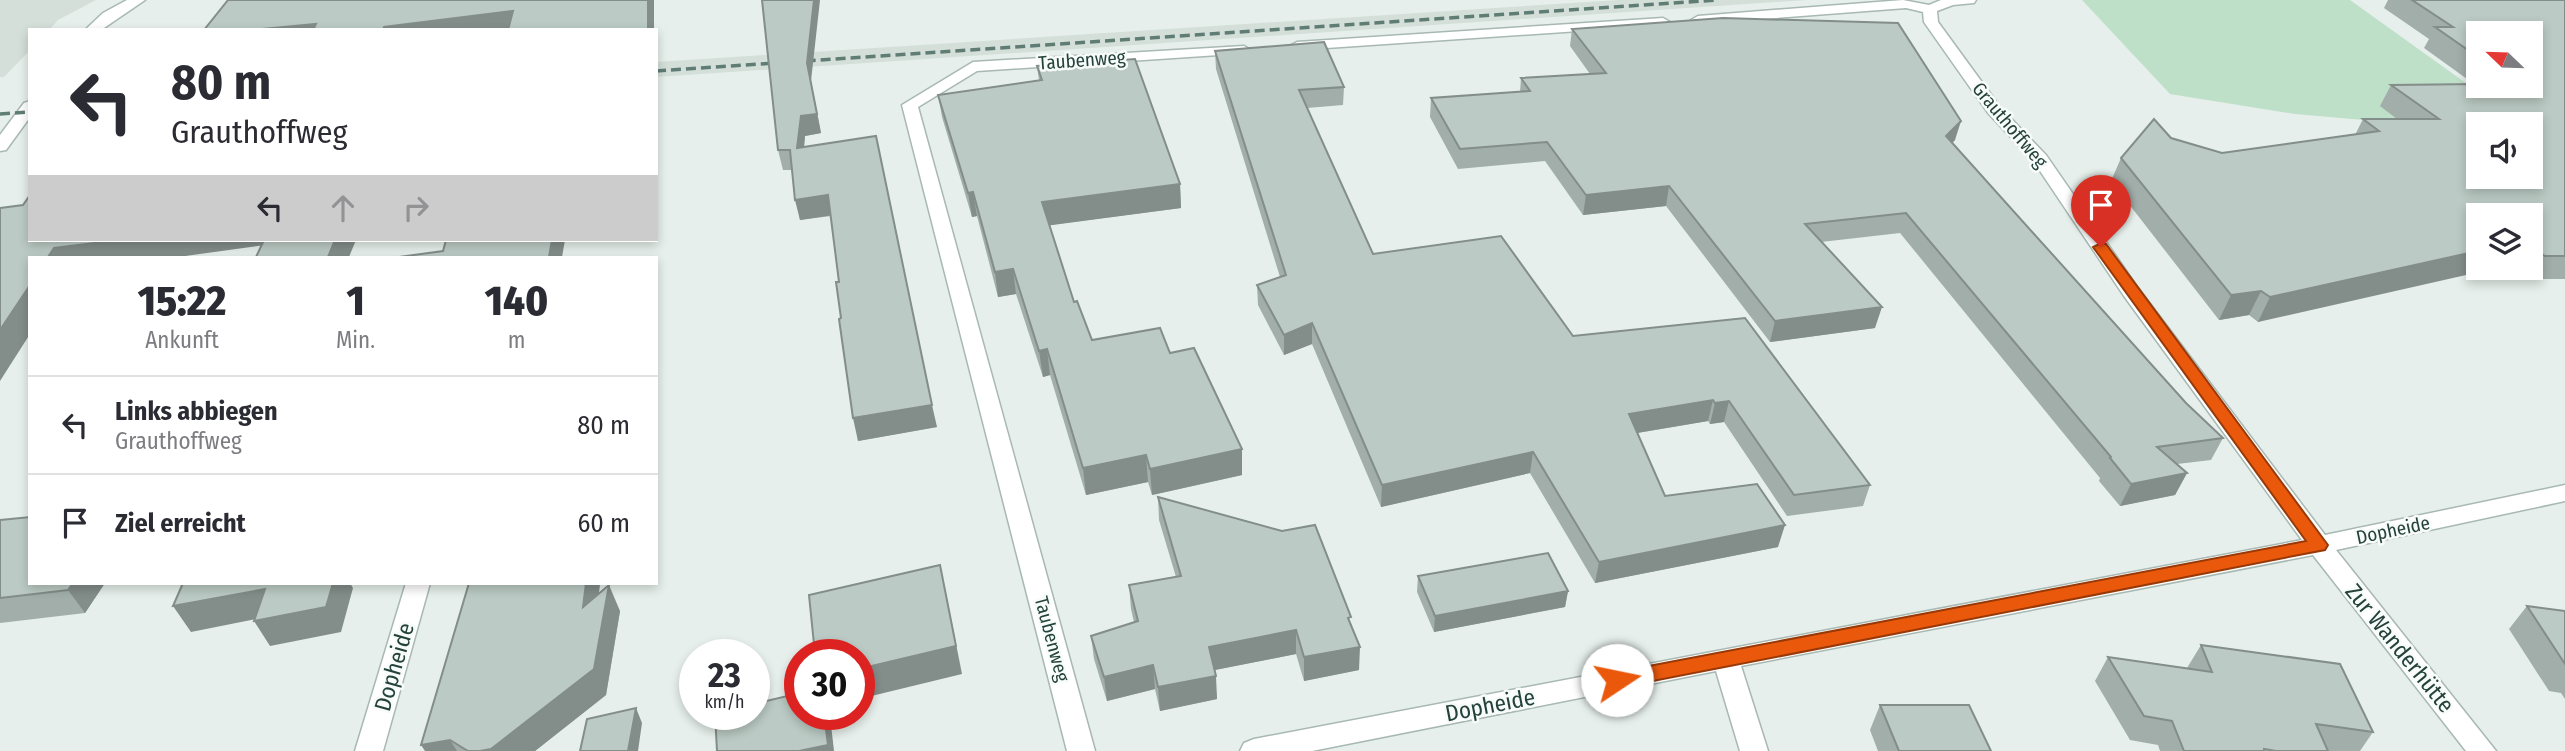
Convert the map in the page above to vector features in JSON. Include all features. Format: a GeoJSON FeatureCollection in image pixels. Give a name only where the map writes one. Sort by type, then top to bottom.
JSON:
{"type":"FeatureCollection","features":[{"type":"Feature","properties":{"kind":"street"},"geometry":{"type":"LineString","coordinates":[[94,28],[108,16],[138,0]]}},
{"type":"Feature","properties":{"kind":"street"},"geometry":{"type":"LineString","coordinates":[[1930,9],[1951,1],[1969,0]]}},
{"type":"Feature","properties":{"kind":"street","name":"Taubenweg"},"geometry":{"type":"LineString","coordinates":[[1081,751],[910,105],[973,67],[1906,4],[1930,9]]}},
{"type":"Feature","properties":{"kind":"street","name":"Grauthoffweg"},"geometry":{"type":"LineString","coordinates":[[1930,9],[1931,22],[1994,110],[2040,159],[2131,292],[2319,545]]}},
{"type":"Feature","properties":{"kind":"street"},"geometry":{"type":"LineString","coordinates":[[0,146],[28,109]]}},
{"type":"Feature","properties":{"kind":"street","name":"Dopheide"},"geometry":{"type":"LineString","coordinates":[[1254,751],[2319,545],[2565,493]]}},
{"type":"Feature","properties":{"kind":"street","name":"Zur Wanderhütte"},"geometry":{"type":"LineString","coordinates":[[2319,545],[2482,751]]}},
{"type":"Feature","properties":{"kind":"street","name":"Dopheide"},"geometry":{"type":"LineString","coordinates":[[369,751],[417,585]]}},
{"type":"Feature","properties":{"kind":"street"},"geometry":{"type":"LineString","coordinates":[[1726,658],[1754,751]]}},
{"type":"Feature","properties":{"kind":"shaded area"},"geometry":{"type":"Polygon","coordinates":[[[0,0],[96,0],[58,20],[51,28],[28,28],[28,52],[4,77],[0,77],[0,0]]]}},
{"type":"Feature","properties":{"kind":"shaded area"},"geometry":{"type":"Polygon","coordinates":[[[1619,0],[1808,0],[658,77],[658,62],[1619,0]]]}},
{"type":"Feature","properties":{"kind":"green space"},"geometry":{"type":"Polygon","coordinates":[[[2082,0],[2350,0],[2466,83],[2466,98],[2487,98],[2506,112],[2466,112],[2466,129],[2295,114],[2170,94],[2082,0]]]}},
{"type":"Feature","properties":{"kind":"building"},"geometry":{"type":"Polygon","coordinates":[[[228,0],[648,0],[648,28],[509,28],[513,11],[384,28],[314,28],[316,24],[273,28],[206,28],[228,0]]]}},
{"type":"Feature","properties":{"kind":"building"},"geometry":{"type":"Polygon","coordinates":[[[762,0],[814,0],[807,63],[817,114],[801,116],[797,148],[876,136],[932,405],[853,418],[839,319],[836,282],[839,282],[828,195],[795,200],[790,150],[778,150],[762,0]]]}},
{"type":"Feature","properties":{"kind":"building"},"geometry":{"type":"Polygon","coordinates":[[[2412,0],[2565,0],[2565,256],[2543,255],[2543,203],[2466,203],[2466,254],[2270,297],[2261,291],[2231,295],[2121,158],[2154,119],[2171,138],[2222,153],[2379,131],[2363,119],[2439,119],[2391,85],[2466,84],[2466,98],[2543,98],[2543,21],[2466,21],[2466,49],[2435,27],[2453,27],[2412,0]]]}},
{"type":"Feature","properties":{"kind":"building"},"geometry":{"type":"Polygon","coordinates":[[[1723,18],[1898,23],[1961,121],[1946,136],[2186,403],[2223,438],[2157,447],[2187,473],[2131,484],[1906,213],[1805,224],[1882,307],[1775,321],[1669,186],[1586,195],[1547,142],[1460,149],[1431,98],[1530,91],[1521,78],[1606,73],[1572,29],[1723,18]]]}},
{"type":"Feature","properties":{"kind":"building"},"geometry":{"type":"Polygon","coordinates":[[[1324,42],[1344,87],[1299,90],[1373,254],[1501,236],[1573,336],[1745,318],[1870,485],[1794,495],[1729,401],[1715,403],[1713,400],[1629,414],[1665,496],[1757,484],[1785,525],[1599,562],[1533,452],[1382,485],[1312,323],[1284,335],[1257,285],[1286,275],[1215,51],[1324,42]]]}},
{"type":"Feature","properties":{"kind":"building"},"geometry":{"type":"Polygon","coordinates":[[[1135,59],[1180,184],[1042,202],[1074,302],[1077,301],[1092,340],[1160,328],[1170,353],[1194,348],[1242,449],[1150,469],[1146,455],[1083,468],[1047,349],[1039,351],[1013,269],[995,272],[973,192],[968,193],[938,95],[1042,80],[1037,66],[1135,59]]]}},
{"type":"Feature","properties":{"kind":"building"},"geometry":{"type":"Polygon","coordinates":[[[28,198],[28,242],[103,242],[54,248],[49,256],[28,256],[28,288],[0,330],[0,208],[23,205],[28,198]]]}},
{"type":"Feature","properties":{"kind":"building"},"geometry":{"type":"Polygon","coordinates":[[[263,242],[334,242],[328,256],[256,256],[263,242]]]}},
{"type":"Feature","properties":{"kind":"building"},"geometry":{"type":"Polygon","coordinates":[[[445,242],[552,242],[549,256],[406,256],[443,251],[445,242]]]}},
{"type":"Feature","properties":{"kind":"building"},"geometry":{"type":"Polygon","coordinates":[[[1158,497],[1282,531],[1315,525],[1360,647],[1304,657],[1296,630],[1209,647],[1216,676],[1158,687],[1153,665],[1104,677],[1091,636],[1138,621],[1129,585],[1181,576],[1158,497]]]}},
{"type":"Feature","properties":{"kind":"building"},"geometry":{"type":"Polygon","coordinates":[[[28,517],[28,585],[72,585],[68,590],[0,598],[0,520],[28,517]]]}},
{"type":"Feature","properties":{"kind":"building"},"geometry":{"type":"Polygon","coordinates":[[[1548,553],[1568,591],[1435,616],[1418,576],[1548,553]]]}},
{"type":"Feature","properties":{"kind":"building"},"geometry":{"type":"Polygon","coordinates":[[[940,565],[956,646],[875,665],[875,639],[813,639],[809,595],[940,565]]]}},
{"type":"Feature","properties":{"kind":"building"},"geometry":{"type":"Polygon","coordinates":[[[182,585],[332,585],[326,607],[254,621],[265,589],[173,606],[182,585]]]}},
{"type":"Feature","properties":{"kind":"building"},"geometry":{"type":"Polygon","coordinates":[[[468,585],[586,585],[583,607],[609,585],[594,669],[491,749],[468,751],[450,740],[421,745],[468,585]]]}},
{"type":"Feature","properties":{"kind":"building"},"geometry":{"type":"Polygon","coordinates":[[[2527,606],[2565,611],[2565,664],[2527,606]]]}},
{"type":"Feature","properties":{"kind":"building"},"geometry":{"type":"Polygon","coordinates":[[[2201,645],[2340,664],[2373,732],[2316,724],[2328,751],[2184,751],[2172,721],[2144,716],[2108,657],[2212,672],[2201,645]]]}},
{"type":"Feature","properties":{"kind":"building"},"geometry":{"type":"Polygon","coordinates":[[[784,697],[784,730],[826,730],[828,745],[799,751],[717,751],[716,730],[770,730],[770,700],[784,697]]]}},
{"type":"Feature","properties":{"kind":"building"},"geometry":{"type":"Polygon","coordinates":[[[1880,705],[1969,705],[1991,751],[1899,751],[1880,705]]]}},
{"type":"Feature","properties":{"kind":"building"},"geometry":{"type":"Polygon","coordinates":[[[636,708],[628,751],[580,751],[587,719],[636,708]]]}},
{"type":"Feature","properties":{"kind":"railway"},"geometry":{"type":"LineString","coordinates":[[658,71],[1717,0]]}},
{"type":"Feature","properties":{"kind":"railway"},"geometry":{"type":"LineString","coordinates":[[0,114],[28,112]]}},
{"type":"Feature","properties":{"kind":"route"},"geometry":{"type":"LineString","coordinates":[[1617,680],[2319,545],[2131,292],[2101,247]]}}]}
